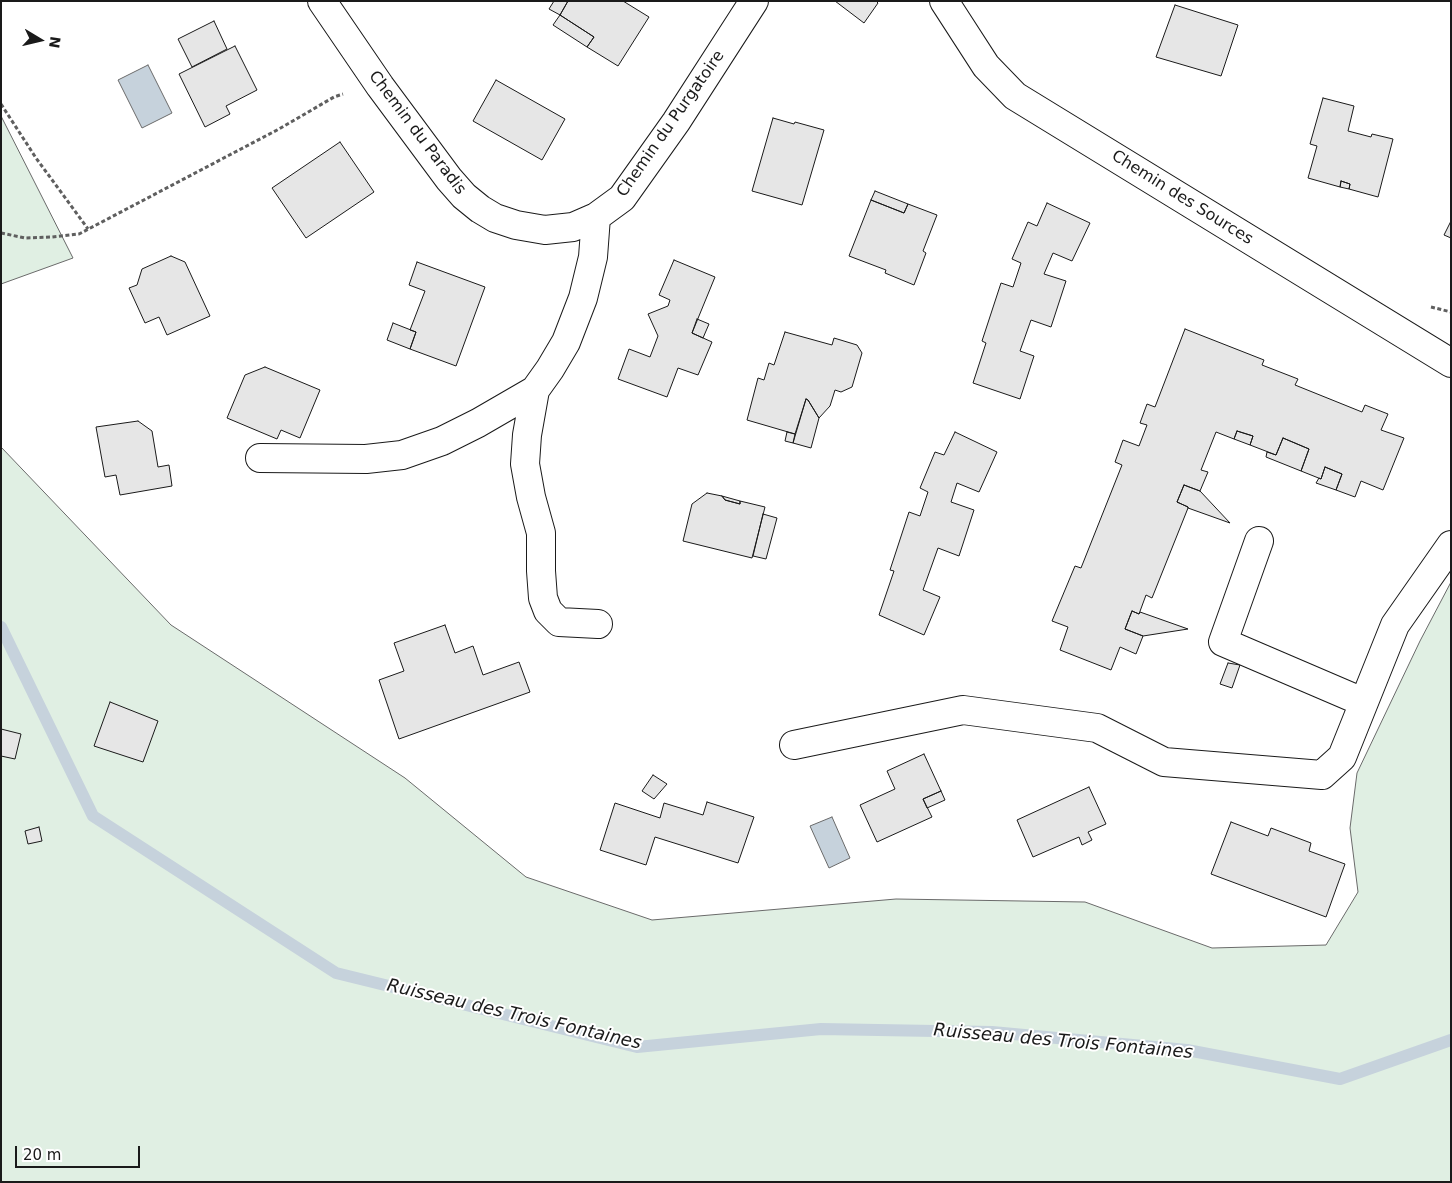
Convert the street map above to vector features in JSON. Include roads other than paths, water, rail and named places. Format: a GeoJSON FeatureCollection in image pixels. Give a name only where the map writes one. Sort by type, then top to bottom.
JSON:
{"type":"FeatureCollection","features":[{"type":"Feature","properties":{"kind":"street","name":"Chemin du Paradis"},"geometry":{"type":"LineString","coordinates":[[322,1],[380,86],[449,179],[464,196],[480,209],[495,218],[516,225],[545,230],[574,227],[596,218]]}},
{"type":"Feature","properties":{"kind":"street","name":"Chemin du Purgatoire"},"geometry":{"type":"LineString","coordinates":[[596,218],[622,198],[631,186],[676,122],[754,1]]}},
{"type":"Feature","properties":{"kind":"street","name":"Chemin des Sources"},"geometry":{"type":"LineString","coordinates":[[944,1],[986,66],[1016,96],[1451,363]]}},
{"type":"Feature","properties":{"kind":"street"},"geometry":{"type":"LineString","coordinates":[[260,458],[366,459],[402,455],[442,441],[469,428],[535,390],[566,342],[583,298],[593,257],[596,218]]}},
{"type":"Feature","properties":{"kind":"street"},"geometry":{"type":"LineString","coordinates":[[535,390],[527,435],[525,464],[531,497],[541,533],[543,598],[548,611],[559,622],[598,624]]}},
{"type":"Feature","properties":{"kind":"street"},"geometry":{"type":"LineString","coordinates":[[1259,541],[1223,642],[1363,702]]}},
{"type":"Feature","properties":{"kind":"street"},"geometry":{"type":"LineString","coordinates":[[794,745],[962,710],[1097,728],[1164,762],[1322,775],[1342,757],[1394,624],[1451,545]]}},
{"type":"Feature","properties":{"kind":"waterway","name":"Ruisseau des Trois Fontaines"},"geometry":{"type":"LineString","coordinates":[[1,627],[93,816],[336,973],[637,1047],[821,1029],[992,1032],[1187,1050],[1340,1079],[1451,1040]]}}]}
